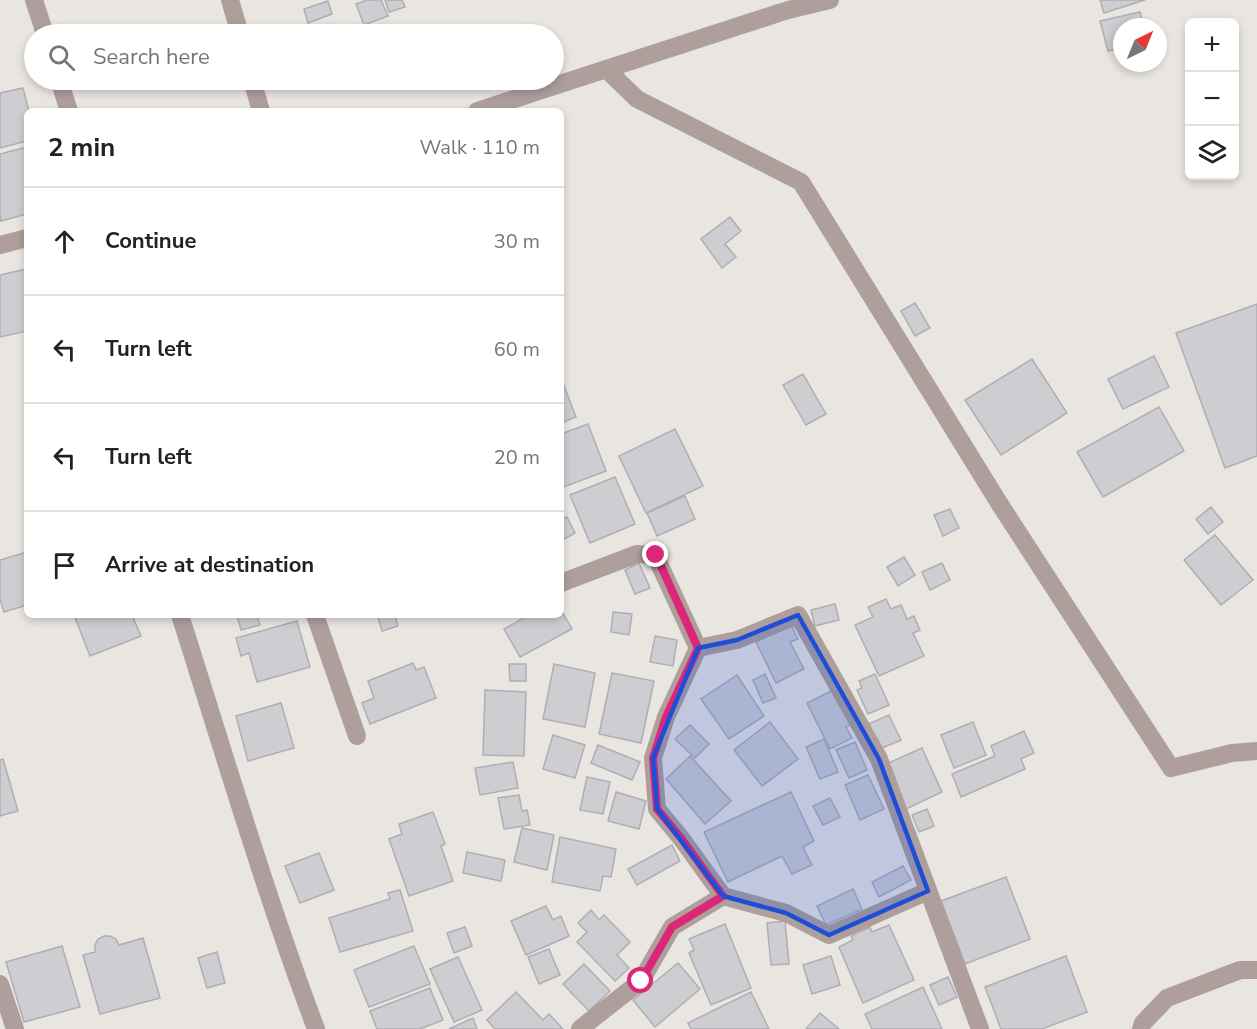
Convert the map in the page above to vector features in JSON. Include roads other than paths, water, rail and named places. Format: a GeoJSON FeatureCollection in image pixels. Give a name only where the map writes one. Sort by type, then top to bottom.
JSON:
{"type":"FeatureCollection","features":[{"type":"Feature","properties":{"kind":"street"},"geometry":{"type":"LineString","coordinates":[[34,0],[42,24]]}},
{"type":"Feature","properties":{"kind":"street"},"geometry":{"type":"LineString","coordinates":[[230,0],[237,24]]}},
{"type":"Feature","properties":{"kind":"street"},"geometry":{"type":"LineString","coordinates":[[564,83],[788,10],[830,0]]}},
{"type":"Feature","properties":{"kind":"street"},"geometry":{"type":"LineString","coordinates":[[606,69],[637,99],[801,182],[999,503],[1171,768],[1232,753],[1257,752]]}},
{"type":"Feature","properties":{"kind":"street"},"geometry":{"type":"LineString","coordinates":[[62,90],[68,108]]}},
{"type":"Feature","properties":{"kind":"street"},"geometry":{"type":"LineString","coordinates":[[255,90],[260,108]]}},
{"type":"Feature","properties":{"kind":"street"},"geometry":{"type":"LineString","coordinates":[[486,108],[542,90]]}},
{"type":"Feature","properties":{"kind":"street"},"geometry":{"type":"LineString","coordinates":[[0,245],[24,239]]}},
{"type":"Feature","properties":{"kind":"street"},"geometry":{"type":"LineString","coordinates":[[564,582],[637,554],[656,555],[698,648],[666,717],[653,758],[657,809],[723,896],[786,913],[829,935],[928,891]]}},
{"type":"Feature","properties":{"kind":"street"},"geometry":{"type":"LineString","coordinates":[[698,648],[737,640],[798,615],[879,759],[980,1029]]}},
{"type":"Feature","properties":{"kind":"street"},"geometry":{"type":"LineString","coordinates":[[181,618],[254,848],[316,1029]]}},
{"type":"Feature","properties":{"kind":"street"},"geometry":{"type":"LineString","coordinates":[[316,618],[357,735]]}},
{"type":"Feature","properties":{"kind":"street"},"geometry":{"type":"LineString","coordinates":[[580,1029],[641,981],[672,927],[723,896]]}},
{"type":"Feature","properties":{"kind":"street"},"geometry":{"type":"LineString","coordinates":[[1141,1029],[1143,1023],[1167,998],[1239,970],[1257,970]]}},
{"type":"Feature","properties":{"kind":"street"},"geometry":{"type":"LineString","coordinates":[[0,984],[15,1029]]}}]}
